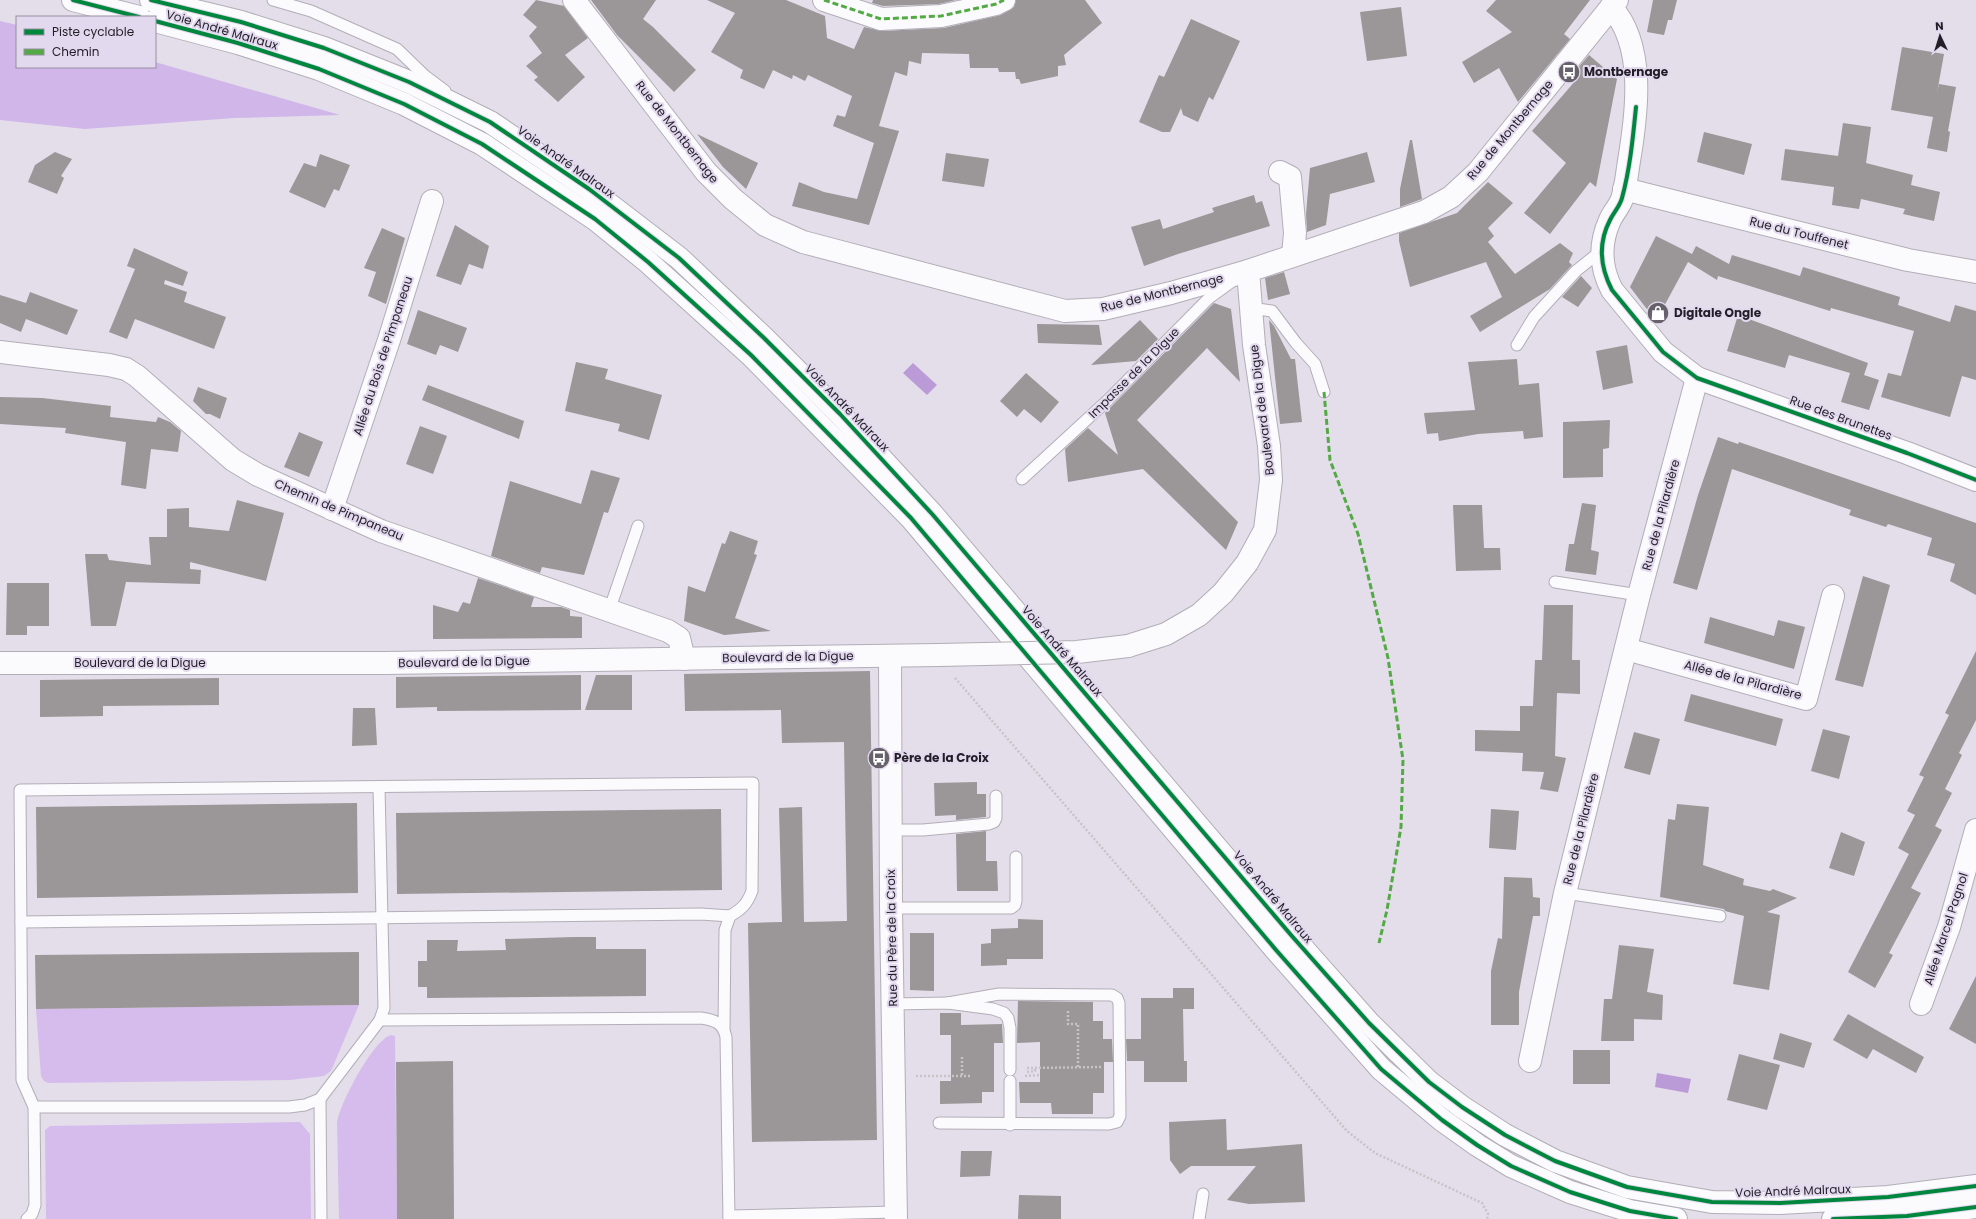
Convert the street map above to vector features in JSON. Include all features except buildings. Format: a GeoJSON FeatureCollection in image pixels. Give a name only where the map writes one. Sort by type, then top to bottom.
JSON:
{"type":"FeatureCollection","features":[{"type":"Feature","properties":{"kind":"street"},"geometry":{"type":"LineString","coordinates":[[73,0],[135,16]]}},
{"type":"Feature","properties":{"kind":"street","name":"Voie André Malraux"},"geometry":{"type":"LineString","coordinates":[[151,0],[241,22],[324,48],[409,82],[490,122],[589,189],[679,258],[796,370],[933,515],[1291,935],[1369,1022],[1429,1082],[1462,1107],[1505,1135],[1555,1161],[1627,1188],[1712,1202],[1780,1204],[1888,1197],[1976,1186]]}},
{"type":"Feature","properties":{"kind":"street","name":"Rue de Montbernage"},"geometry":{"type":"LineString","coordinates":[[574,0],[706,172],[733,199],[766,225],[804,242],[1065,311],[1104,309],[1171,294],[1424,212],[1451,197],[1478,172],[1614,3]]}},
{"type":"Feature","properties":{"kind":"street"},"geometry":{"type":"LineString","coordinates":[[824,0],[881,19],[944,7],[996,4],[1004,0]]}},
{"type":"Feature","properties":{"kind":"street"},"geometry":{"type":"LineString","coordinates":[[1614,3],[1629,33],[1633,51],[1636,107],[1634,132],[1622,200],[1604,233],[1601,251],[1602,266],[1606,279],[1612,290],[1663,352],[1697,378]]}},
{"type":"Feature","properties":{"kind":"street","name":"Voie André Malraux"},"geometry":{"type":"LineString","coordinates":[[156,21],[238,43],[319,69],[404,104],[482,144],[595,219],[648,262],[751,355],[911,518],[1276,950],[1381,1069],[1442,1120],[1511,1166],[1570,1192],[1630,1211],[1676,1219]]}},
{"type":"Feature","properties":{"kind":"street"},"geometry":{"type":"LineString","coordinates":[[1287,170],[1295,233],[1293,255]]}},
{"type":"Feature","properties":{"kind":"street","name":"Rue du Touffenet"},"geometry":{"type":"LineString","coordinates":[[1624,189],[1908,260],[1976,272]]}},
{"type":"Feature","properties":{"kind":"street","name":"Allée du Bois de Pimpaneau"},"geometry":{"type":"LineString","coordinates":[[332,509],[389,340],[432,201]]}},
{"type":"Feature","properties":{"kind":"street","name":"Boulevard de la Digue"},"geometry":{"type":"LineString","coordinates":[[0,663],[384,663],[890,656],[1077,652],[1128,646],[1166,634],[1199,614],[1223,592],[1247,563],[1265,530],[1271,480],[1269,446],[1251,308],[1248,270]]}},
{"type":"Feature","properties":{"kind":"street","name":"Chemin de Pimpaneau"},"geometry":{"type":"LineString","coordinates":[[0,352],[109,365],[126,369],[137,376],[244,468],[381,531],[674,634],[681,642],[684,659]]}},
{"type":"Feature","properties":{"kind":"street","name":"Rue des Brunettes"},"geometry":{"type":"LineString","coordinates":[[1697,378],[1908,452],[1976,480]]}},
{"type":"Feature","properties":{"kind":"street","name":"Rue de la Pilardière"},"geometry":{"type":"LineString","coordinates":[[1530,1062],[1565,893],[1639,594],[1697,378]]}},
{"type":"Feature","properties":{"kind":"street","name":"Allée de la Pilardière"},"geometry":{"type":"LineString","coordinates":[[1626,649],[1806,699],[1833,596]]}},
{"type":"Feature","properties":{"kind":"street","name":"Rue du Père de la Croix"},"geometry":{"type":"LineString","coordinates":[[890,656],[891,908],[896,1216]]}},
{"type":"Feature","properties":{"kind":"street","name":"Allée Marcel Pagnol"},"geometry":{"type":"LineString","coordinates":[[1921,1004],[1949,927],[1976,830]]}},
{"type":"Feature","properties":{"kind":"street"},"geometry":{"type":"LineString","coordinates":[[1907,1216],[1976,1207]]}},
{"type":"Feature","properties":{"kind":"street"},"geometry":{"type":"LineString","coordinates":[[1833,1219],[1976,1215]]}},
{"type":"Feature","properties":{"kind":"lane"},"geometry":{"type":"LineString","coordinates":[[273,0],[311,11],[397,49],[425,76],[490,122]]}},
{"type":"Feature","properties":{"kind":"lane"},"geometry":{"type":"LineString","coordinates":[[1517,346],[1534,317],[1576,271],[1601,251]]}},
{"type":"Feature","properties":{"kind":"lane","name":"Impasse de la Digue"},"geometry":{"type":"LineString","coordinates":[[1022,479],[1108,400],[1209,298],[1248,270]]}},
{"type":"Feature","properties":{"kind":"lane"},"geometry":{"type":"LineString","coordinates":[[1251,308],[1272,311],[1296,343],[1315,364],[1324,392]]}},
{"type":"Feature","properties":{"kind":"lane"},"geometry":{"type":"LineString","coordinates":[[609,611],[638,526]]}},
{"type":"Feature","properties":{"kind":"lane"},"geometry":{"type":"LineString","coordinates":[[1555,582],[1639,594]]}},
{"type":"Feature","properties":{"kind":"lane"},"geometry":{"type":"LineString","coordinates":[[21,922],[701,914],[730,916],[742,910],[748,902],[752,891],[753,783],[20,790],[22,1080],[34,1108],[34,1205],[32,1214],[27,1219]]}},
{"type":"Feature","properties":{"kind":"lane"},"geometry":{"type":"LineString","coordinates":[[34,1108],[289,1107],[305,1105],[320,1099],[380,1020],[384,1008],[379,787]]}},
{"type":"Feature","properties":{"kind":"lane"},"geometry":{"type":"LineString","coordinates":[[891,830],[923,830],[989,824],[994,822],[996,818],[996,796]]}},
{"type":"Feature","properties":{"kind":"lane"},"geometry":{"type":"LineString","coordinates":[[891,908],[1011,908],[1015,905],[1016,901],[1016,857]]}},
{"type":"Feature","properties":{"kind":"lane"},"geometry":{"type":"LineString","coordinates":[[1565,893],[1720,916]]}},
{"type":"Feature","properties":{"kind":"lane"},"geometry":{"type":"LineString","coordinates":[[730,916],[725,930],[724,1029],[726,1037],[730,1218],[896,1216]]}},
{"type":"Feature","properties":{"kind":"lane"},"geometry":{"type":"LineString","coordinates":[[893,1004],[948,1003],[1010,994],[1112,995],[1117,998],[1119,1003],[1120,1116],[1117,1122],[1108,1124],[939,1123]]}},
{"type":"Feature","properties":{"kind":"lane"},"geometry":{"type":"LineString","coordinates":[[948,1003],[993,1008],[1004,1012],[1010,1022],[1010,1124]]}},
{"type":"Feature","properties":{"kind":"lane"},"geometry":{"type":"LineString","coordinates":[[380,1020],[701,1018],[718,1022],[724,1029]]}},
{"type":"Feature","properties":{"kind":"lane"},"geometry":{"type":"LineString","coordinates":[[320,1099],[321,1219]]}},
{"type":"Feature","properties":{"kind":"lane"},"geometry":{"type":"LineString","coordinates":[[1199,1219],[1203,1194]]}},
{"type":"Feature","properties":{"kind":"path"},"geometry":{"type":"LineString","coordinates":[[953,676],[1347,1131],[1375,1153],[1482,1203],[1488,1214],[1487,1219]]}},
{"type":"Feature","properties":{"kind":"path"},"geometry":{"type":"LineString","coordinates":[[1068,1021],[1068,1024],[1078,1022],[1078,1067]]}},
{"type":"Feature","properties":{"kind":"path"},"geometry":{"type":"LineString","coordinates":[[962,1057],[962,1076]]}},
{"type":"Feature","properties":{"kind":"path"},"geometry":{"type":"LineString","coordinates":[[1035,1071],[1035,1068],[1101,1067]]}},
{"type":"Feature","properties":{"kind":"path"},"geometry":{"type":"LineString","coordinates":[[894,1076],[972,1076]]}},
{"type":"Feature","properties":{"kind":"shaded area"},"geometry":{"type":"Polygon","coordinates":[[[0,21],[16,25],[16,68],[156,68],[156,62],[340,115],[234,118],[85,129],[0,120],[0,21]]]}},
{"type":"Feature","properties":{"kind":"shaded area"},"geometry":{"type":"Polygon","coordinates":[[[913,363],[937,385],[927,395],[903,373],[913,363]]]}},
{"type":"Feature","properties":{"kind":"shaded area"},"geometry":{"type":"Polygon","coordinates":[[[359,1005],[331,1071],[324,1076],[290,1080],[48,1083],[44,1081],[41,1076],[36,1009],[359,1005]]]}},
{"type":"Feature","properties":{"kind":"shaded area"},"geometry":{"type":"Polygon","coordinates":[[[391,1035],[395,1036],[397,1219],[339,1219],[337,1122],[339,1113],[358,1073],[375,1048],[384,1039],[391,1035]]]}},
{"type":"Feature","properties":{"kind":"shaded area"},"geometry":{"type":"Polygon","coordinates":[[[1657,1073],[1691,1079],[1688,1093],[1655,1087],[1657,1073]]]}},
{"type":"Feature","properties":{"kind":"shaded area"},"geometry":{"type":"Polygon","coordinates":[[[300,1122],[310,1134],[311,1219],[46,1219],[45,1130],[50,1126],[300,1122]]]}},
{"type":"Feature","properties":{"kind":"marked path"},"geometry":{"type":"LineString","coordinates":[[824,0],[881,19],[941,16],[996,4],[1004,0]]}},
{"type":"Feature","properties":{"kind":"marked path"},"geometry":{"type":"LineString","coordinates":[[1324,392],[1330,460],[1358,534],[1388,658],[1403,760],[1401,827],[1387,910],[1379,943]]}},
{"type":"Feature","properties":{"kind":"cycle path"},"geometry":{"type":"LineString","coordinates":[[73,0],[135,16]]}},
{"type":"Feature","properties":{"kind":"cycle path"},"geometry":{"type":"LineString","coordinates":[[151,0],[241,22],[324,48],[409,82],[490,122],[589,189],[679,258],[764,338],[840,414],[933,515],[1291,935],[1369,1023],[1429,1082],[1462,1107],[1505,1135],[1555,1161],[1627,1187],[1712,1202],[1780,1203],[1888,1197],[1976,1186]]}},
{"type":"Feature","properties":{"kind":"cycle path"},"geometry":{"type":"LineString","coordinates":[[156,21],[238,43],[319,69],[404,104],[482,144],[595,219],[648,262],[751,355],[911,518],[1276,950],[1381,1069],[1442,1120],[1477,1145],[1511,1166],[1570,1192],[1630,1211],[1676,1219]]}},
{"type":"Feature","properties":{"kind":"cycle path"},"geometry":{"type":"LineString","coordinates":[[1636,107],[1631,153],[1625,187],[1621,201],[1606,229],[1602,246],[1602,255],[1605,273],[1612,290],[1663,352],[1697,378],[1907,453],[1976,480]]}},
{"type":"Feature","properties":{"kind":"cycle path"},"geometry":{"type":"LineString","coordinates":[[1833,1219],[1907,1216],[1976,1207]]}},
{"type":"Feature","properties":{"kind":"place","name":"Montbernage"},"geometry":{"type":"Point","coordinates":[1569,72]}},
{"type":"Feature","properties":{"kind":"place","name":"Digitale Ongle"},"geometry":{"type":"Point","coordinates":[1658,313]}},
{"type":"Feature","properties":{"kind":"place","name":"Père de la Croix"},"geometry":{"type":"Point","coordinates":[879,758]}}]}
